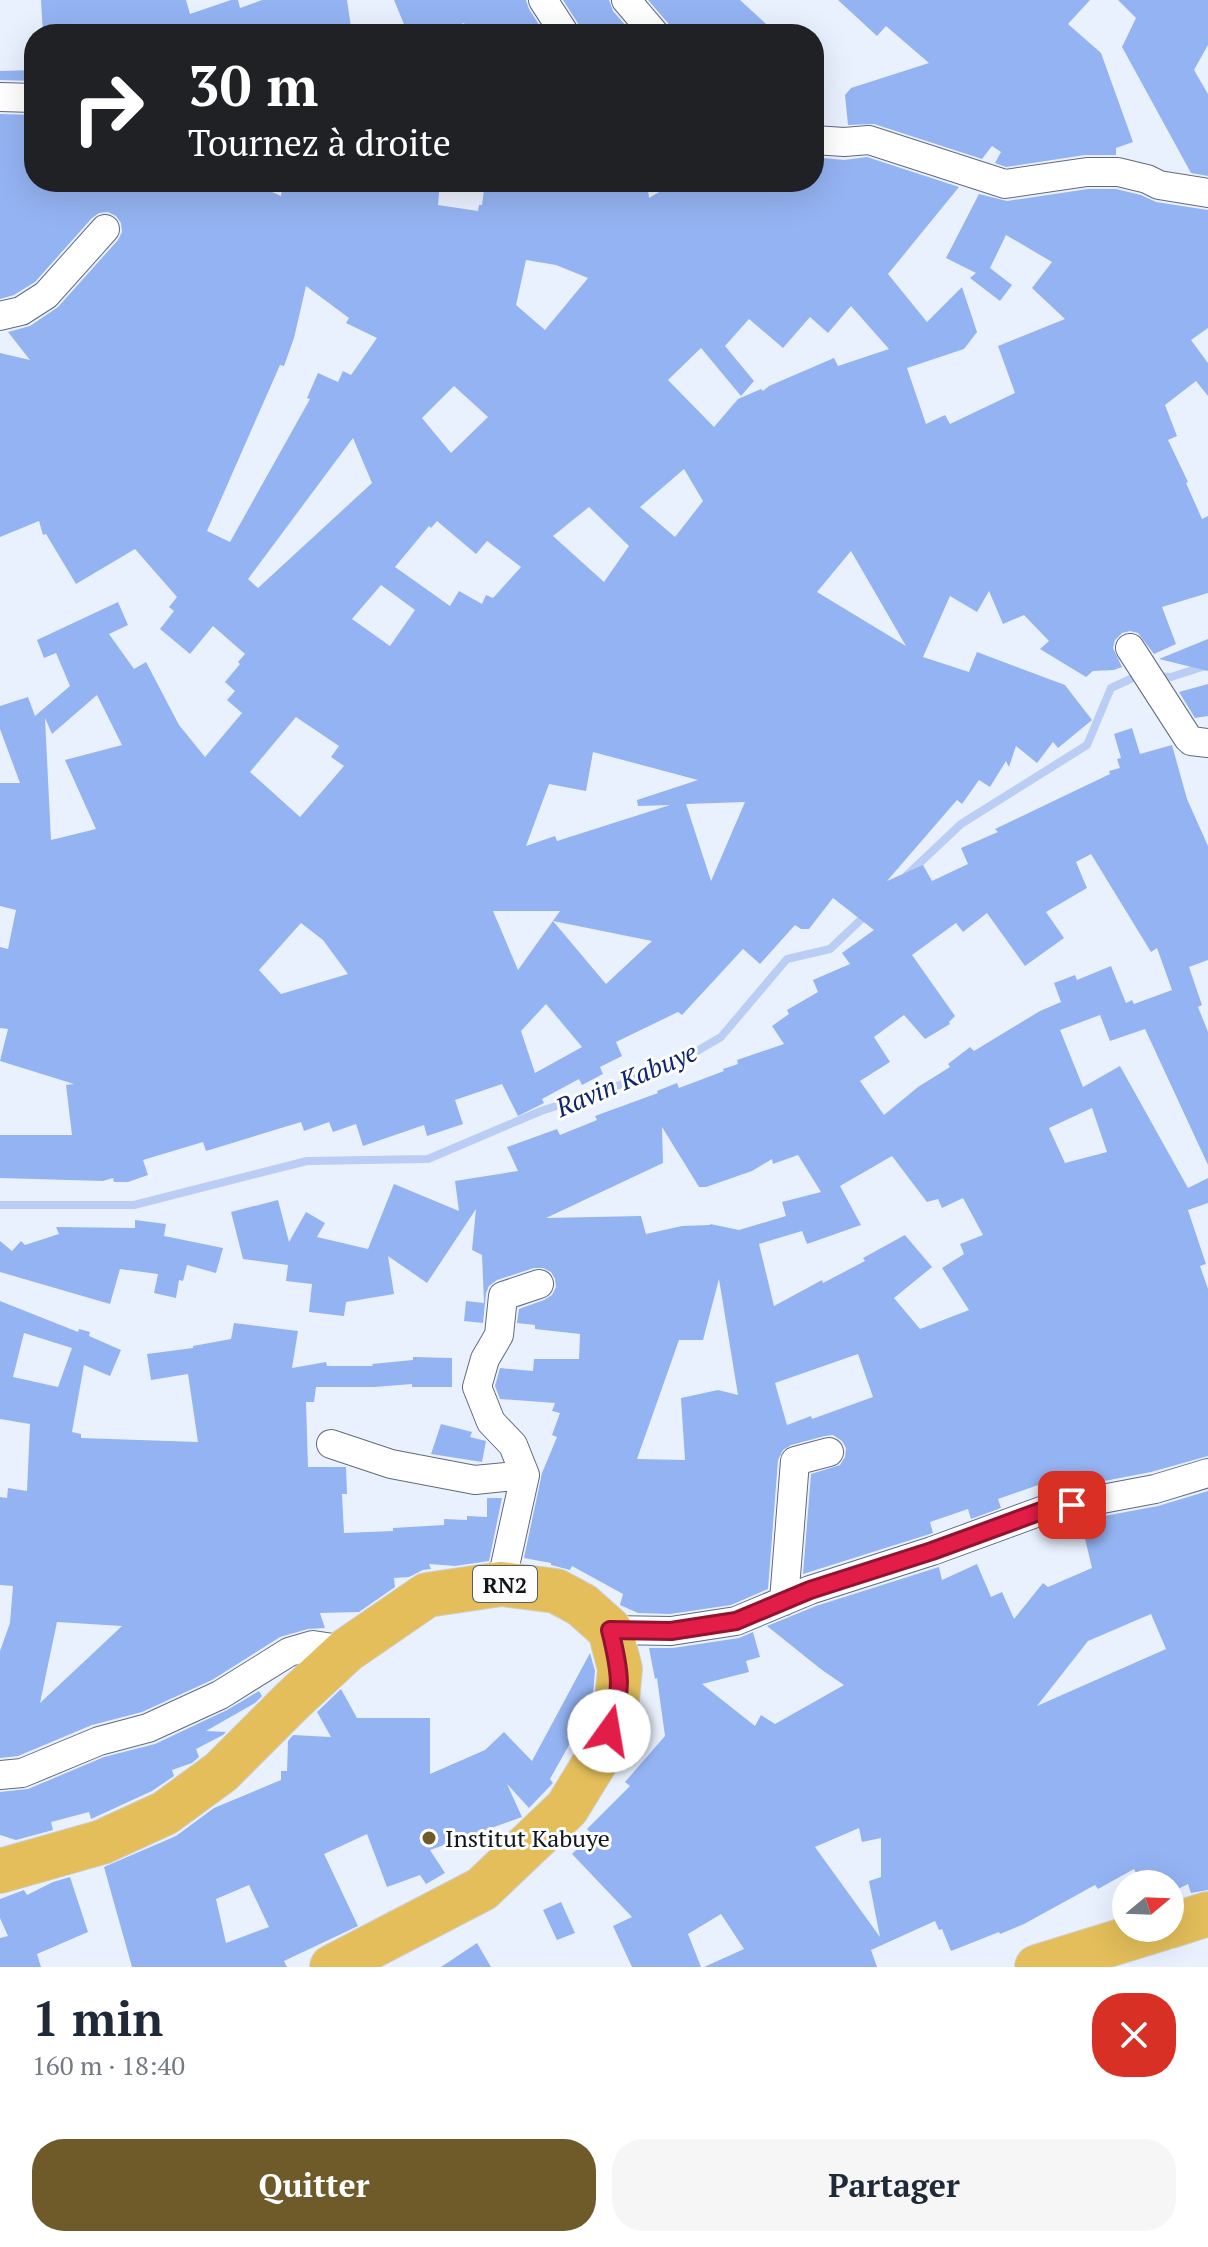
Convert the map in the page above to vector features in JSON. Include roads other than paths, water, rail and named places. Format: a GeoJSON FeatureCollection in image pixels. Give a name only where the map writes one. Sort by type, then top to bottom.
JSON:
{"type":"FeatureCollection","features":[{"type":"Feature","properties":{"kind":"highway","name":"RN2"},"geometry":{"type":"LineString","coordinates":[[0,1871],[102,1842],[165,1813],[221,1772],[347,1650],[427,1595],[501,1584],[556,1591],[582,1605],[610,1630]]}},
{"type":"Feature","properties":{"kind":"highway"},"geometry":{"type":"LineString","coordinates":[[332,1967],[482,1889],[567,1808],[602,1751],[616,1711],[620,1669],[610,1630]]}},
{"type":"Feature","properties":{"kind":"highway"},"geometry":{"type":"LineString","coordinates":[[1184,1922],[1208,1914]]}},
{"type":"Feature","properties":{"kind":"highway"},"geometry":{"type":"LineString","coordinates":[[1037,1967],[1118,1942]]}},
{"type":"Feature","properties":{"kind":"street"},"geometry":{"type":"LineString","coordinates":[[543,0],[559,24]]}},
{"type":"Feature","properties":{"kind":"street"},"geometry":{"type":"LineString","coordinates":[[626,0],[646,24]]}},
{"type":"Feature","properties":{"kind":"street"},"geometry":{"type":"LineString","coordinates":[[0,97],[24,98]]}},
{"type":"Feature","properties":{"kind":"street"},"geometry":{"type":"LineString","coordinates":[[824,141],[869,140],[1005,184],[1087,172],[1118,172],[1159,185],[1208,193]]}},
{"type":"Feature","properties":{"kind":"street"},"geometry":{"type":"LineString","coordinates":[[0,316],[21,311],[46,295],[105,229]]}},
{"type":"Feature","properties":{"kind":"street"},"geometry":{"type":"LineString","coordinates":[[1130,648],[1188,738],[1208,743]]}},
{"type":"Feature","properties":{"kind":"street"},"geometry":{"type":"LineString","coordinates":[[501,1584],[525,1475],[513,1445],[491,1422],[477,1387],[485,1359],[499,1335],[503,1296],[539,1284]]}},
{"type":"Feature","properties":{"kind":"street"},"geometry":{"type":"LineString","coordinates":[[331,1444],[391,1464],[475,1480],[525,1475]]}},
{"type":"Feature","properties":{"kind":"street"},"geometry":{"type":"LineString","coordinates":[[784,1601],[795,1461],[829,1452]]}},
{"type":"Feature","properties":{"kind":"street"},"geometry":{"type":"LineString","coordinates":[[610,1630],[671,1631],[736,1621],[810,1590],[932,1551],[1044,1510],[1155,1489],[1208,1473]]}},
{"type":"Feature","properties":{"kind":"street"},"geometry":{"type":"LineString","coordinates":[[0,1775],[22,1773],[99,1741],[148,1728],[220,1695],[289,1652],[313,1645],[347,1650]]}},
{"type":"Feature","properties":{"kind":"waterway","name":"Ravin Kabuye"},"geometry":{"type":"LineString","coordinates":[[1156,676],[1171,677],[1208,665]]}},
{"type":"Feature","properties":{"kind":"waterway","name":"Ravin Kabuye"},"geometry":{"type":"LineString","coordinates":[[907,875],[961,824],[1087,745],[1111,688],[1142,676]]}},
{"type":"Feature","properties":{"kind":"waterway","name":"Ravin Kabuye"},"geometry":{"type":"LineString","coordinates":[[0,1205],[134,1205],[307,1161],[428,1159],[541,1111],[620,1085],[692,1054],[721,1037],[787,959],[830,949],[869,912]]}},
{"type":"Feature","properties":{"kind":"place","name":"Institut Kabuye"},"geometry":{"type":"Point","coordinates":[429,1838]}}]}
